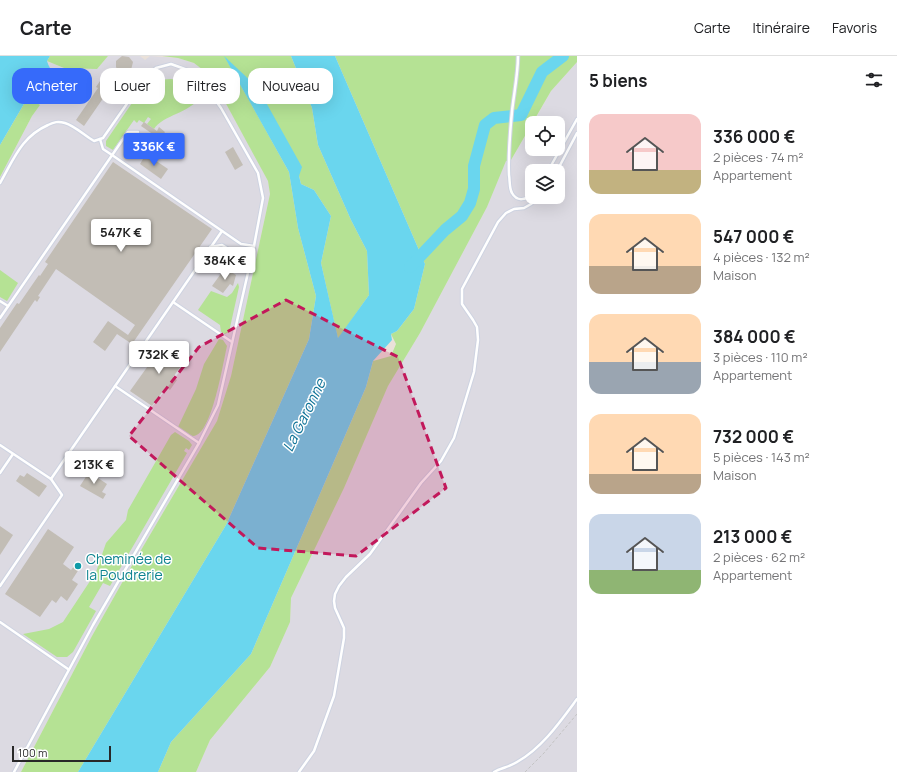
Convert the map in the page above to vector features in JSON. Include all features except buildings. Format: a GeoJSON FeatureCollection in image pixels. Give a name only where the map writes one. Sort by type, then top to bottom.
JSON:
{"type":"FeatureCollection","features":[{"type":"Feature","properties":{"kind":"lane"},"geometry":{"type":"LineString","coordinates":[[518,56],[508,160],[512,194],[522,200],[525,199]]}},
{"type":"Feature","properties":{"kind":"lane"},"geometry":{"type":"LineString","coordinates":[[0,184],[26,139],[39,129],[57,121],[67,123],[94,141],[103,138],[145,78],[156,68],[171,64],[196,73],[221,108],[258,173],[263,198],[254,246],[218,405],[199,443],[68,669],[14,772]]}},
{"type":"Feature","properties":{"kind":"lane"},"geometry":{"type":"LineString","coordinates":[[552,164],[577,119]]}},
{"type":"Feature","properties":{"kind":"lane"},"geometry":{"type":"LineString","coordinates":[[0,318],[128,132],[138,132]]}},
{"type":"Feature","properties":{"kind":"lane"},"geometry":{"type":"LineString","coordinates":[[560,164],[577,133]]}},
{"type":"Feature","properties":{"kind":"lane"},"geometry":{"type":"LineString","coordinates":[[100,139],[103,149],[241,244],[254,246]]}},
{"type":"Feature","properties":{"kind":"lane"},"geometry":{"type":"LineString","coordinates":[[299,772],[314,751],[334,696],[344,638],[344,628],[335,608],[335,594],[346,577],[370,554],[421,483],[442,461],[454,438],[474,372],[478,340],[475,324],[462,304],[462,289],[498,222],[506,212],[524,208],[531,204]]}},
{"type":"Feature","properties":{"kind":"lane"},"geometry":{"type":"LineString","coordinates":[[51,479],[222,231]]}},
{"type":"Feature","properties":{"kind":"lane"},"geometry":{"type":"LineString","coordinates":[[210,247],[222,245],[238,255],[248,270]]}},
{"type":"Feature","properties":{"kind":"lane"},"geometry":{"type":"LineString","coordinates":[[0,301],[8,306]]}},
{"type":"Feature","properties":{"kind":"lane"},"geometry":{"type":"LineString","coordinates":[[173,302],[232,342]]}},
{"type":"Feature","properties":{"kind":"lane"},"geometry":{"type":"LineString","coordinates":[[115,386],[199,443]]}},
{"type":"Feature","properties":{"kind":"lane"},"geometry":{"type":"LineString","coordinates":[[0,445],[51,479],[62,495],[0,586]]}},
{"type":"Feature","properties":{"kind":"lane"},"geometry":{"type":"LineString","coordinates":[[0,473],[13,454]]}},
{"type":"Feature","properties":{"kind":"lane"},"geometry":{"type":"LineString","coordinates":[[0,622],[68,669]]}},
{"type":"Feature","properties":{"kind":"lane"},"geometry":{"type":"LineString","coordinates":[[494,772],[516,763],[532,752],[551,732],[577,699]]}},
{"type":"Feature","properties":{"kind":"path"},"geometry":{"type":"LineString","coordinates":[[525,772],[544,753],[577,714]]}},
{"type":"Feature","properties":{"kind":"highlighted area"},"geometry":{"type":"Polygon","coordinates":[[[286,300],[398,357],[446,488],[356,556],[258,548],[129,436],[199,347],[286,300]]]}},
{"type":"Feature","properties":{"kind":"shaded area"},"geometry":{"type":"Polygon","coordinates":[[[108,56],[140,56],[145,60],[150,56],[178,58],[194,63],[202,68],[173,68],[173,104],[226,104],[268,181],[270,194],[231,376],[217,421],[92,636],[21,772],[0,772],[0,177],[32,116],[40,105],[38,104],[92,104],[92,69],[97,69],[108,56]]]}},
{"type":"Feature","properties":{"kind":"shaded area"},"geometry":{"type":"Polygon","coordinates":[[[47,61],[64,68],[49,68],[47,61]]]}},
{"type":"Feature","properties":{"kind":"shaded area"},"geometry":{"type":"Polygon","coordinates":[[[577,62],[577,772],[196,772],[210,740],[270,667],[290,622],[291,598],[344,488],[388,386],[420,333],[487,207],[506,160],[511,160],[525,136],[525,156],[565,156],[565,116],[537,116],[551,91],[577,62]]]}},
{"type":"Feature","properties":{"kind":"green space"},"geometry":{"type":"Polygon","coordinates":[[[50,56],[108,56],[97,69],[64,68],[47,61],[50,56]]]}},
{"type":"Feature","properties":{"kind":"green space"},"geometry":{"type":"Polygon","coordinates":[[[162,56],[291,56],[296,68],[248,68],[248,94],[240,81],[240,68],[232,68],[225,57],[231,68],[201,68],[194,63],[178,58],[162,56]]]}},
{"type":"Feature","properties":{"kind":"green space"},"geometry":{"type":"Polygon","coordinates":[[[335,56],[577,56],[577,62],[551,91],[537,116],[525,116],[525,136],[511,160],[506,161],[487,207],[420,333],[388,386],[344,488],[291,598],[290,622],[270,667],[210,740],[196,772],[158,772],[171,742],[251,654],[366,387],[373,361],[391,356],[396,344],[391,334],[397,331],[414,309],[425,264],[335,56]]]}},
{"type":"Feature","properties":{"kind":"green space"},"geometry":{"type":"Polygon","coordinates":[[[165,79],[173,79],[173,104],[194,104],[164,120],[154,129],[147,124],[151,119],[148,117],[144,123],[139,120],[137,123],[134,120],[113,150],[106,146],[106,141],[131,104],[165,104],[165,79]]]}},
{"type":"Feature","properties":{"kind":"green space"},"geometry":{"type":"Polygon","coordinates":[[[240,84],[248,98],[248,104],[251,104],[289,172],[298,228],[316,296],[309,339],[226,525],[78,772],[21,772],[92,636],[217,421],[231,376],[270,194],[268,181],[226,104],[240,104],[240,84]]]}},
{"type":"Feature","properties":{"kind":"green space"},"geometry":{"type":"Polygon","coordinates":[[[24,104],[40,105],[32,116],[0,177],[0,145],[24,104]]]}},
{"type":"Feature","properties":{"kind":"green space"},"geometry":{"type":"Polygon","coordinates":[[[254,104],[310,104],[318,145],[351,220],[367,251],[369,295],[338,339],[321,263],[331,216],[314,190],[301,184],[299,176],[254,104]]]}},
{"type":"Feature","properties":{"kind":"green space"},"geometry":{"type":"Polygon","coordinates":[[[0,270],[18,283],[7,301],[0,297],[0,270]]]}},
{"type":"Feature","properties":{"kind":"green space"},"geometry":{"type":"Polygon","coordinates":[[[238,283],[239,287],[229,332],[225,334],[221,332],[220,325],[198,310],[211,291],[227,297],[232,293],[238,283]]]}},
{"type":"Feature","properties":{"kind":"green space"},"geometry":{"type":"Polygon","coordinates":[[[219,339],[223,340],[227,346],[216,397],[206,423],[200,432],[192,436],[185,433],[178,427],[196,389],[204,364],[219,339]]]}},
{"type":"Feature","properties":{"kind":"green space"},"geometry":{"type":"Polygon","coordinates":[[[175,432],[189,441],[192,445],[189,450],[186,448],[184,451],[187,453],[110,586],[103,583],[89,607],[96,611],[73,652],[67,657],[57,657],[23,634],[49,629],[63,622],[96,572],[106,543],[126,520],[128,510],[171,435],[175,432]]]}},
{"type":"Feature","properties":{"kind":"water"},"geometry":{"type":"Polygon","coordinates":[[[0,56],[50,56],[47,61],[50,68],[12,68],[12,104],[24,104],[0,145],[0,56]]]}},
{"type":"Feature","properties":{"kind":"water"},"geometry":{"type":"Polygon","coordinates":[[[224,56],[237,68],[231,68],[224,56]]]}},
{"type":"Feature","properties":{"kind":"water","name":"La Garonne"},"geometry":{"type":"Polygon","coordinates":[[[291,56],[335,56],[425,264],[414,309],[397,331],[391,334],[392,340],[373,361],[366,387],[251,654],[171,742],[158,772],[78,772],[226,525],[309,339],[316,296],[298,228],[289,172],[251,104],[267,104],[302,167],[299,176],[301,184],[314,190],[331,216],[321,263],[338,338],[369,295],[367,251],[351,220],[318,145],[310,104],[333,104],[333,68],[296,68],[291,56]]]}},
{"type":"Feature","properties":{"kind":"water"},"geometry":{"type":"Polygon","coordinates":[[[240,71],[248,79],[248,99],[240,85],[240,71]]]}},
{"type":"Feature","properties":{"kind":"waterway"},"geometry":{"type":"LineString","coordinates":[[410,267],[445,230],[462,216],[470,203],[474,189],[474,166],[485,125],[494,118],[521,115],[542,72],[563,56]]}},
{"type":"Feature","properties":{"kind":"place","name":"Cheminée de la Poudrerie"},"geometry":{"type":"Point","coordinates":[78,566]}}]}
